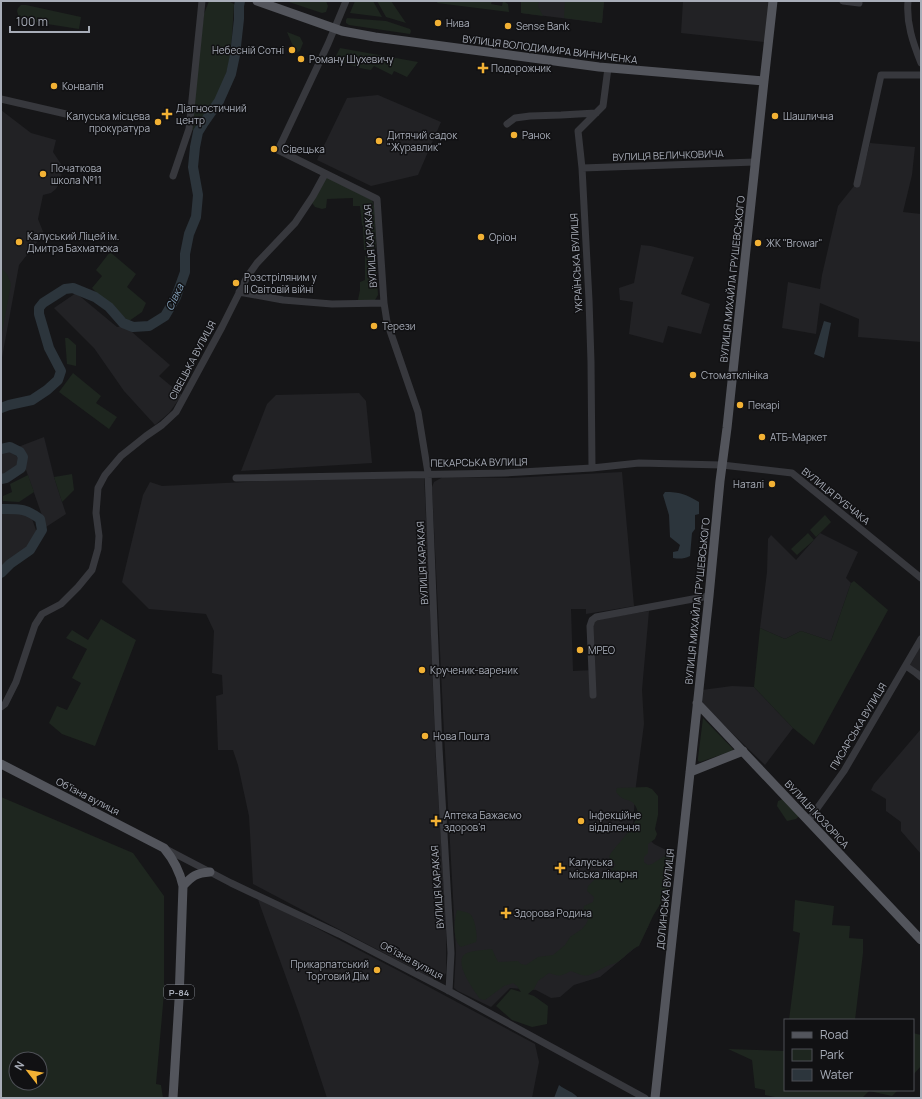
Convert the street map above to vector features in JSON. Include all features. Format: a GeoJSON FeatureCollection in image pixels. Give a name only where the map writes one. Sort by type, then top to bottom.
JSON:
{"type":"FeatureCollection","features":[{"type":"Feature","properties":{"kind":"main road","name":"ВУЛИЦЯ ВОЛОДИМИРА ВИННИЧЕНКА"},"geometry":{"type":"LineString","coordinates":[[256,1],[342,31],[375,37],[608,68],[764,81]]}},
{"type":"Feature","properties":{"kind":"main road","name":"ВУЛИЦЯ МИХАЙЛА ГРУШЕВСЬКОГО"},"geometry":{"type":"LineString","coordinates":[[697,703],[773,1]]}},
{"type":"Feature","properties":{"kind":"main road","name":"ВУЛИЦЯ КОЗОРІСА"},"geometry":{"type":"LineString","coordinates":[[697,703],[921,940]]}},
{"type":"Feature","properties":{"kind":"main road","name":"ДОЛИНСЬКА ВУЛИЦЯ"},"geometry":{"type":"LineString","coordinates":[[655,1098],[697,703]]}},
{"type":"Feature","properties":{"kind":"main road"},"geometry":{"type":"LineString","coordinates":[[690,772],[743,751]]}},
{"type":"Feature","properties":{"kind":"main road","name":"Обʼїзна вулиця"},"geometry":{"type":"LineString","coordinates":[[1,764],[164,848],[172,858],[180,874],[183,886],[179,1000],[173,1098]]}},
{"type":"Feature","properties":{"kind":"main road"},"geometry":{"type":"LineString","coordinates":[[183,886],[193,876],[200,872],[210,872]]}},
{"type":"Feature","properties":{"kind":"street"},"geometry":{"type":"LineString","coordinates":[[173,176],[189,129],[202,1]]}},
{"type":"Feature","properties":{"kind":"street"},"geometry":{"type":"LineString","coordinates":[[325,174],[278,150],[328,44],[346,1]]}},
{"type":"Feature","properties":{"kind":"street"},"geometry":{"type":"LineString","coordinates":[[843,1],[859,3]]}},
{"type":"Feature","properties":{"kind":"street"},"geometry":{"type":"LineString","coordinates":[[908,1],[908,14],[913,41],[921,62]]}},
{"type":"Feature","properties":{"kind":"street","name":"УКРАЇНСЬКА ВУЛИЦЯ"},"geometry":{"type":"LineString","coordinates":[[592,468],[589,300],[582,168],[578,131],[603,106],[608,68]]}},
{"type":"Feature","properties":{"kind":"street"},"geometry":{"type":"LineString","coordinates":[[857,184],[881,76],[921,75]]}},
{"type":"Feature","properties":{"kind":"street"},"geometry":{"type":"LineString","coordinates":[[1,99],[66,114]]}},
{"type":"Feature","properties":{"kind":"street"},"geometry":{"type":"LineString","coordinates":[[507,124],[515,118],[530,116],[596,113]]}},
{"type":"Feature","properties":{"kind":"street","name":"ВУЛИЦЯ ВЕЛИЧКОВИЧА"},"geometry":{"type":"LineString","coordinates":[[582,168],[755,162]]}},
{"type":"Feature","properties":{"kind":"street","name":"СІВЕЦЬКА ВУЛИЦЯ"},"geometry":{"type":"LineString","coordinates":[[1,707],[5,704],[16,682],[35,625],[42,614],[61,604],[92,570],[98,549],[99,536],[96,513],[98,488],[105,475],[121,456],[162,425],[176,412],[247,277],[295,223],[313,196],[325,174]]}},
{"type":"Feature","properties":{"kind":"street","name":"ВУЛИЦЯ КАРАКАЯ"},"geometry":{"type":"LineString","coordinates":[[325,174],[377,198],[384,303],[387,322],[418,412],[428,474],[440,761],[451,953],[449,992]]}},
{"type":"Feature","properties":{"kind":"street"},"geometry":{"type":"LineString","coordinates":[[239,292],[283,300],[332,304],[384,303]]}},
{"type":"Feature","properties":{"kind":"street","name":"ПЕКАРСЬКА ВУЛИЦЯ"},"geometry":{"type":"LineString","coordinates":[[236,478],[505,473],[592,468],[639,463],[722,465]]}},
{"type":"Feature","properties":{"kind":"street","name":"ВУЛИЦЯ РУБЧАКА"},"geometry":{"type":"LineString","coordinates":[[722,465],[792,473],[921,578]]}},
{"type":"Feature","properties":{"kind":"street"},"geometry":{"type":"LineString","coordinates":[[593,695],[590,626],[592,620],[596,617],[709,596]]}},
{"type":"Feature","properties":{"kind":"street","name":"ПИСАРСЬКА ВУЛИЦЯ"},"geometry":{"type":"LineString","coordinates":[[808,821],[844,771],[921,639]]}},
{"type":"Feature","properties":{"kind":"street"},"geometry":{"type":"LineString","coordinates":[[906,666],[920,674]]}},
{"type":"Feature","properties":{"kind":"street","name":"Обʼїзна вулиця"},"geometry":{"type":"LineString","coordinates":[[164,848],[253,894],[339,934],[645,1098]]}},
{"type":"Feature","properties":{"kind":"shaded area"},"geometry":{"type":"Polygon","coordinates":[[[523,1],[604,1],[602,23],[521,13],[523,1]]]}},
{"type":"Feature","properties":{"kind":"shaded area"},"geometry":{"type":"Polygon","coordinates":[[[683,1],[770,1],[765,42],[681,33],[683,1]]]}},
{"type":"Feature","properties":{"kind":"shaded area","name":"Дитячий садок \"Журавлик\""},"geometry":{"type":"Polygon","coordinates":[[[378,95],[441,122],[418,175],[371,186],[317,160],[347,98],[378,95]]]}},
{"type":"Feature","properties":{"kind":"shaded area","name":"Калуський Ліцей ім. Дмитра Бахматюка"},"geometry":{"type":"Polygon","coordinates":[[[1,110],[31,133],[56,140],[53,152],[61,164],[62,171],[60,182],[56,189],[51,193],[43,195],[38,219],[44,234],[19,265],[1,363],[1,110]]]}},
{"type":"Feature","properties":{"kind":"shaded area"},"geometry":{"type":"Polygon","coordinates":[[[870,143],[915,147],[912,175],[903,212],[921,214],[921,342],[858,337],[859,319],[820,303],[816,334],[782,328],[788,282],[820,289],[838,206],[854,186],[859,186],[870,143]]]}},
{"type":"Feature","properties":{"kind":"shaded area"},"geometry":{"type":"Polygon","coordinates":[[[641,245],[651,246],[694,257],[681,294],[710,304],[701,334],[668,326],[663,343],[629,334],[633,302],[620,300],[619,288],[634,283],[641,245]]]}},
{"type":"Feature","properties":{"kind":"shaded area"},"geometry":{"type":"Polygon","coordinates":[[[76,293],[117,327],[125,326],[170,365],[159,376],[182,395],[169,413],[155,425],[124,391],[94,348],[54,308],[76,293]]]}},
{"type":"Feature","properties":{"kind":"shaded area"},"geometry":{"type":"Polygon","coordinates":[[[359,393],[366,401],[372,463],[241,471],[267,404],[276,395],[359,393]]]}},
{"type":"Feature","properties":{"kind":"shaded area"},"geometry":{"type":"Polygon","coordinates":[[[44,437],[54,477],[66,514],[46,527],[18,447],[44,437]]]}},
{"type":"Feature","properties":{"kind":"shaded area"},"geometry":{"type":"Polygon","coordinates":[[[8,451],[18,457],[18,465],[1,476],[1,453],[8,451]]]}},
{"type":"Feature","properties":{"kind":"shaded area"},"geometry":{"type":"Polygon","coordinates":[[[622,472],[634,606],[586,614],[586,609],[571,609],[573,671],[594,670],[593,625],[596,620],[649,611],[642,690],[644,724],[636,785],[633,824],[654,844],[666,850],[670,857],[648,927],[636,947],[600,977],[574,985],[560,997],[551,998],[536,990],[510,988],[491,1007],[454,988],[456,952],[432,487],[434,482],[443,477],[511,478],[622,472]]]}},
{"type":"Feature","properties":{"kind":"shaded area"},"geometry":{"type":"Polygon","coordinates":[[[424,476],[435,745],[445,902],[446,973],[442,979],[433,979],[253,884],[249,816],[238,765],[233,750],[218,750],[216,696],[223,694],[222,675],[212,673],[214,631],[206,614],[149,609],[122,582],[143,495],[150,482],[162,486],[307,479],[424,476]]]}},
{"type":"Feature","properties":{"kind":"shaded area"},"geometry":{"type":"Polygon","coordinates":[[[1,512],[30,513],[37,533],[29,547],[1,568],[1,512]]]}},
{"type":"Feature","properties":{"kind":"shaded area"},"geometry":{"type":"Polygon","coordinates":[[[820,533],[858,552],[846,578],[851,583],[831,641],[801,631],[785,639],[760,628],[767,572],[768,539],[771,535],[796,560],[820,533]]]}},
{"type":"Feature","properties":{"kind":"shaded area"},"geometry":{"type":"Polygon","coordinates":[[[921,645],[921,674],[910,665],[921,645]]]}},
{"type":"Feature","properties":{"kind":"shaded area"},"geometry":{"type":"Polygon","coordinates":[[[732,686],[754,687],[793,728],[765,765],[709,711],[701,700],[702,690],[732,686]]]}},
{"type":"Feature","properties":{"kind":"shaded area"},"geometry":{"type":"Polygon","coordinates":[[[921,729],[921,854],[901,831],[901,822],[886,811],[886,799],[871,790],[874,784],[921,729]]]}},
{"type":"Feature","properties":{"kind":"shaded area"},"geometry":{"type":"Polygon","coordinates":[[[257,897],[535,1044],[539,1062],[532,1098],[327,1098],[299,1013],[257,897]]]}},
{"type":"Feature","properties":{"kind":"green space"},"geometry":{"type":"Polygon","coordinates":[[[209,1],[228,1],[234,4],[231,50],[228,66],[221,86],[212,105],[196,131],[192,130],[191,127],[204,14],[209,1]]]}},
{"type":"Feature","properties":{"kind":"green space"},"geometry":{"type":"Polygon","coordinates":[[[286,1],[326,1],[328,6],[326,12],[322,13],[286,1]]]}},
{"type":"Feature","properties":{"kind":"green space"},"geometry":{"type":"Polygon","coordinates":[[[355,1],[373,1],[382,17],[350,13],[355,1]]]}},
{"type":"Feature","properties":{"kind":"green space"},"geometry":{"type":"Polygon","coordinates":[[[377,1],[391,1],[406,23],[386,17],[377,1]]]}},
{"type":"Feature","properties":{"kind":"green space"},"geometry":{"type":"Polygon","coordinates":[[[438,1],[492,1],[491,4],[502,6],[503,1],[508,4],[509,12],[437,3],[438,1]]]}},
{"type":"Feature","properties":{"kind":"green space"},"geometry":{"type":"Polygon","coordinates":[[[521,1],[539,1],[538,6],[543,16],[521,13],[521,1]]]}},
{"type":"Feature","properties":{"kind":"green space"},"geometry":{"type":"Polygon","coordinates":[[[565,1],[604,1],[602,23],[564,18],[565,1]]]}},
{"type":"Feature","properties":{"kind":"green space"},"geometry":{"type":"Polygon","coordinates":[[[21,5],[81,17],[79,29],[22,20],[19,18],[17,11],[21,5]]]}},
{"type":"Feature","properties":{"kind":"green space"},"geometry":{"type":"Polygon","coordinates":[[[347,18],[386,21],[410,29],[411,31],[410,34],[349,25],[346,23],[347,18]]]}},
{"type":"Feature","properties":{"kind":"green space"},"geometry":{"type":"Polygon","coordinates":[[[287,32],[300,37],[303,43],[300,51],[296,53],[287,32]]]}},
{"type":"Feature","properties":{"kind":"green space"},"geometry":{"type":"Polygon","coordinates":[[[340,48],[418,62],[407,77],[394,71],[392,75],[374,66],[371,70],[366,69],[353,66],[335,58],[340,48]]]}},
{"type":"Feature","properties":{"kind":"green space"},"geometry":{"type":"Polygon","coordinates":[[[326,177],[372,200],[375,208],[376,247],[373,251],[364,250],[360,206],[353,206],[353,198],[327,199],[326,208],[322,209],[315,207],[312,203],[326,177]]]}},
{"type":"Feature","properties":{"kind":"green space"},"geometry":{"type":"Polygon","coordinates":[[[110,252],[136,274],[127,287],[146,303],[142,312],[129,321],[109,305],[92,288],[102,276],[96,270],[110,252]]]}},
{"type":"Feature","properties":{"kind":"green space"},"geometry":{"type":"Polygon","coordinates":[[[365,256],[376,258],[378,295],[375,300],[358,300],[360,282],[365,280],[365,256]]]}},
{"type":"Feature","properties":{"kind":"green space"},"geometry":{"type":"Polygon","coordinates":[[[1,268],[7,274],[11,284],[1,338],[1,268]]]}},
{"type":"Feature","properties":{"kind":"green space"},"geometry":{"type":"Polygon","coordinates":[[[65,338],[68,338],[76,345],[76,366],[67,364],[65,338]]]}},
{"type":"Feature","properties":{"kind":"green space"},"geometry":{"type":"Polygon","coordinates":[[[73,373],[101,396],[96,403],[117,417],[109,429],[59,392],[73,373]]]}},
{"type":"Feature","properties":{"kind":"green space"},"geometry":{"type":"Polygon","coordinates":[[[72,474],[74,490],[62,502],[54,477],[72,474]]]}},
{"type":"Feature","properties":{"kind":"green space"},"geometry":{"type":"Polygon","coordinates":[[[28,475],[34,492],[19,502],[3,501],[3,496],[12,492],[10,484],[28,475]]]}},
{"type":"Feature","properties":{"kind":"green space"},"geometry":{"type":"Polygon","coordinates":[[[825,515],[831,522],[816,537],[810,530],[825,515]]]}},
{"type":"Feature","properties":{"kind":"green space"},"geometry":{"type":"Polygon","coordinates":[[[808,533],[814,540],[797,555],[791,549],[808,533]]]}},
{"type":"Feature","properties":{"kind":"green space"},"geometry":{"type":"Polygon","coordinates":[[[854,581],[888,610],[814,745],[793,728],[754,687],[760,628],[785,639],[801,631],[831,641],[851,583],[854,581]]]}},
{"type":"Feature","properties":{"kind":"green space"},"geometry":{"type":"Polygon","coordinates":[[[101,619],[136,640],[95,746],[62,734],[49,723],[57,706],[67,710],[81,683],[72,678],[87,649],[66,638],[72,630],[88,640],[101,619]]]}},
{"type":"Feature","properties":{"kind":"green space"},"geometry":{"type":"Polygon","coordinates":[[[703,718],[733,749],[732,751],[700,762],[698,761],[698,758],[703,718]]]}},
{"type":"Feature","properties":{"kind":"green space"},"geometry":{"type":"Polygon","coordinates":[[[647,787],[652,789],[658,796],[658,815],[655,829],[657,834],[655,839],[648,844],[648,853],[644,857],[644,862],[648,865],[652,864],[669,853],[672,857],[670,866],[670,886],[653,916],[639,946],[618,962],[590,975],[578,974],[571,971],[560,975],[549,973],[538,981],[534,989],[528,994],[534,996],[548,1006],[547,1024],[532,1027],[512,1020],[496,1006],[511,989],[521,992],[513,983],[504,986],[485,1000],[480,999],[462,968],[461,962],[463,957],[470,952],[492,949],[498,962],[518,961],[521,964],[526,965],[538,957],[553,955],[565,945],[570,937],[582,929],[588,920],[583,911],[584,906],[593,902],[594,897],[587,891],[588,886],[595,879],[609,873],[616,865],[609,857],[630,830],[638,814],[635,805],[632,802],[618,795],[616,792],[617,788],[647,787]]]}},
{"type":"Feature","properties":{"kind":"green space"},"geometry":{"type":"Polygon","coordinates":[[[1,797],[133,853],[164,896],[164,993],[156,1084],[161,1085],[163,1098],[1,1098],[1,797]]]}},
{"type":"Feature","properties":{"kind":"green space"},"geometry":{"type":"Polygon","coordinates":[[[783,799],[799,816],[796,819],[787,821],[777,806],[778,801],[783,799]]]}},
{"type":"Feature","properties":{"kind":"green space"},"geometry":{"type":"Polygon","coordinates":[[[795,900],[834,906],[832,925],[850,926],[849,938],[863,939],[863,953],[855,1019],[789,1019],[800,933],[793,931],[795,900]]]}},
{"type":"Feature","properties":{"kind":"green space"},"geometry":{"type":"Polygon","coordinates":[[[457,910],[466,912],[472,916],[475,923],[477,939],[476,942],[461,947],[456,940],[455,935],[455,919],[457,910]]]}},
{"type":"Feature","properties":{"kind":"green space"},"geometry":{"type":"Polygon","coordinates":[[[914,1033],[921,1035],[921,1066],[914,1074],[914,1033]]]}},
{"type":"Feature","properties":{"kind":"green space"},"geometry":{"type":"Polygon","coordinates":[[[728,1049],[784,1051],[784,1091],[869,1091],[862,1098],[780,1098],[765,1095],[765,1090],[755,1088],[752,1060],[728,1049]]]}},
{"type":"Feature","properties":{"kind":"green space"},"geometry":{"type":"Polygon","coordinates":[[[869,1091],[897,1091],[892,1096],[869,1091]]]}},
{"type":"Feature","properties":{"kind":"water"},"geometry":{"type":"Polygon","coordinates":[[[824,321],[831,323],[824,358],[814,354],[824,321]]]}},
{"type":"Feature","properties":{"kind":"water"},"geometry":{"type":"Polygon","coordinates":[[[665,492],[682,494],[699,502],[699,514],[695,515],[695,529],[692,533],[690,556],[686,558],[673,558],[673,552],[678,551],[680,545],[670,537],[669,515],[663,495],[665,492]]]}},
{"type":"Feature","properties":{"kind":"water"},"geometry":{"type":"Polygon","coordinates":[[[559,1085],[574,1094],[578,1098],[554,1098],[559,1085]]]}},
{"type":"Feature","properties":{"kind":"waterway","name":"Сівка"},"geometry":{"type":"LineString","coordinates":[[1,408],[32,400],[47,390],[58,380],[61,371],[49,348],[39,314],[39,308],[43,303],[65,289],[73,288],[95,297],[109,307],[123,323],[133,327],[149,326],[165,316],[176,297],[185,272],[185,254],[189,234],[196,217],[198,195],[193,167],[198,132],[219,101],[231,74],[235,55],[240,1]]}},
{"type":"Feature","properties":{"kind":"waterway","name":"Сівка"},"geometry":{"type":"LineString","coordinates":[[1,449],[10,447],[20,452],[23,457],[21,468],[6,478],[1,479]]}},
{"type":"Feature","properties":{"kind":"waterway","name":"Сівка"},"geometry":{"type":"LineString","coordinates":[[1,509],[17,509],[30,513],[40,519],[42,530],[30,550],[10,564],[1,573]]}},
{"type":"Feature","properties":{"kind":"place","name":"Нива"},"geometry":{"type":"Point","coordinates":[438,23]}},
{"type":"Feature","properties":{"kind":"place","name":"Sense Bank"},"geometry":{"type":"Point","coordinates":[508,26]}},
{"type":"Feature","properties":{"kind":"place","name":"Небесній Сотні"},"geometry":{"type":"Point","coordinates":[292,50]}},
{"type":"Feature","properties":{"kind":"place","name":"Роману Шухевичу"},"geometry":{"type":"Point","coordinates":[301,59]}},
{"type":"Feature","properties":{"kind":"place","name":"Подорожник"},"geometry":{"type":"Point","coordinates":[483,68]}},
{"type":"Feature","properties":{"kind":"place","name":"Конвалія"},"geometry":{"type":"Point","coordinates":[54,86]}},
{"type":"Feature","properties":{"kind":"place","name":"Діагностичний центр"},"geometry":{"type":"Point","coordinates":[167,114]}},
{"type":"Feature","properties":{"kind":"place","name":"Шашлична"},"geometry":{"type":"Point","coordinates":[775,116]}},
{"type":"Feature","properties":{"kind":"place","name":"Калуська місцева прокуратура"},"geometry":{"type":"Point","coordinates":[158,122]}},
{"type":"Feature","properties":{"kind":"place","name":"Ранок"},"geometry":{"type":"Point","coordinates":[514,135]}},
{"type":"Feature","properties":{"kind":"place","name":"Дитячий садок \"Журавлик\""},"geometry":{"type":"Point","coordinates":[379,141]}},
{"type":"Feature","properties":{"kind":"place","name":"Сівецька"},"geometry":{"type":"Point","coordinates":[274,149]}},
{"type":"Feature","properties":{"kind":"place","name":"Початкова школа №11"},"geometry":{"type":"Point","coordinates":[43,174]}},
{"type":"Feature","properties":{"kind":"place","name":"Оріон"},"geometry":{"type":"Point","coordinates":[481,237]}},
{"type":"Feature","properties":{"kind":"place","name":"Калуський Ліцей ім. Дмитра Бахматюка"},"geometry":{"type":"Point","coordinates":[19,242]}},
{"type":"Feature","properties":{"kind":"place","name":"ЖК \"Browar\""},"geometry":{"type":"Point","coordinates":[758,243]}},
{"type":"Feature","properties":{"kind":"place","name":"Розстріляним у II Світовій війні"},"geometry":{"type":"Point","coordinates":[236,283]}},
{"type":"Feature","properties":{"kind":"place","name":"Терези"},"geometry":{"type":"Point","coordinates":[374,326]}},
{"type":"Feature","properties":{"kind":"place","name":"Стоматклініка"},"geometry":{"type":"Point","coordinates":[693,375]}},
{"type":"Feature","properties":{"kind":"place","name":"Пекарі"},"geometry":{"type":"Point","coordinates":[740,405]}},
{"type":"Feature","properties":{"kind":"place","name":"АТБ-Маркет"},"geometry":{"type":"Point","coordinates":[762,437]}},
{"type":"Feature","properties":{"kind":"place","name":"Наталі"},"geometry":{"type":"Point","coordinates":[772,484]}},
{"type":"Feature","properties":{"kind":"place","name":"МРЕО"},"geometry":{"type":"Point","coordinates":[580,650]}},
{"type":"Feature","properties":{"kind":"place","name":"Крученик-вареник"},"geometry":{"type":"Point","coordinates":[422,670]}},
{"type":"Feature","properties":{"kind":"place","name":"Нова Пошта"},"geometry":{"type":"Point","coordinates":[425,736]}},
{"type":"Feature","properties":{"kind":"place","name":"Аптека Бажаємо здоров'я"},"geometry":{"type":"Point","coordinates":[436,821]}},
{"type":"Feature","properties":{"kind":"place","name":"Інфекційне відділення"},"geometry":{"type":"Point","coordinates":[581,821]}},
{"type":"Feature","properties":{"kind":"place","name":"Калуська міська лікарня"},"geometry":{"type":"Point","coordinates":[560,868]}},
{"type":"Feature","properties":{"kind":"place","name":"Здорова Родина"},"geometry":{"type":"Point","coordinates":[506,913]}},
{"type":"Feature","properties":{"kind":"place","name":"Прикарпатський Торговий Дім"},"geometry":{"type":"Point","coordinates":[377,970]}}]}
